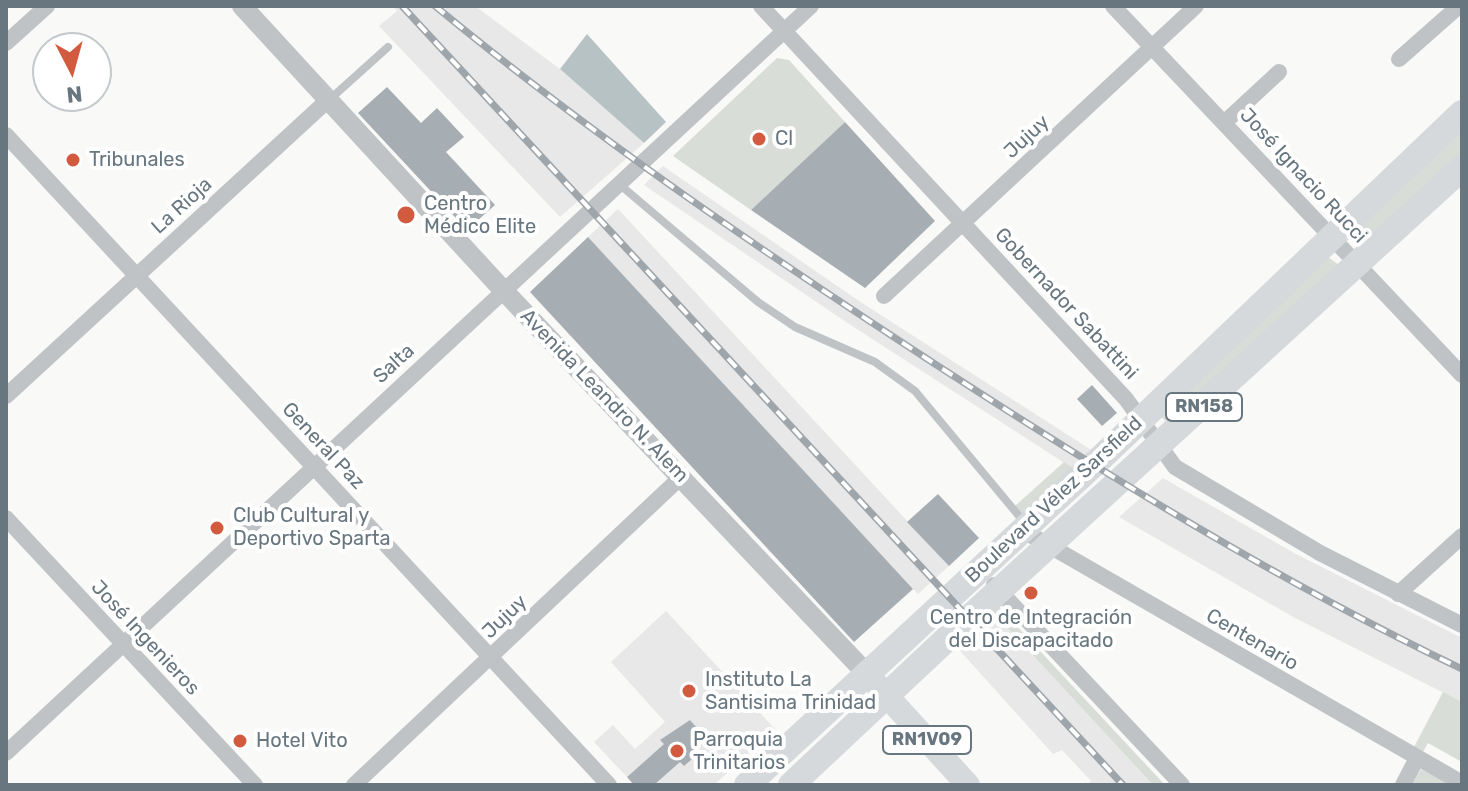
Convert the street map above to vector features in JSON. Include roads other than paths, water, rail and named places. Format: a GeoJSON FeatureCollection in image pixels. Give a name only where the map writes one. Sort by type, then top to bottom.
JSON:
{"type":"FeatureCollection","features":[{"type":"Feature","properties":{"kind":"highway","name":"Boulevard Vélez Sarsfield"},"geometry":{"type":"LineString","coordinates":[[747,785],[1141,420],[1330,235],[1462,113]]}},
{"type":"Feature","properties":{"kind":"highway","name":"Boulevard Vélez Sarsfield"},"geometry":{"type":"LineString","coordinates":[[791,785],[999,590],[1359,266],[1462,168]]}},
{"type":"Feature","properties":{"kind":"main road","name":"Avenida Leandro N. Alem"},"geometry":{"type":"LineString","coordinates":[[866,673],[968,785]]}},
{"type":"Feature","properties":{"kind":"street"},"geometry":{"type":"LineString","coordinates":[[6,43],[47,6]]}},
{"type":"Feature","properties":{"kind":"street","name":"Avenida Leandro N. Alem"},"geometry":{"type":"LineString","coordinates":[[242,6],[503,290],[866,673]]}},
{"type":"Feature","properties":{"kind":"street","name":"Gobernador Sabattini"},"geometry":{"type":"LineString","coordinates":[[761,6],[1126,399],[1158,448],[1175,467],[1239,507],[1398,594],[1462,625]]}},
{"type":"Feature","properties":{"kind":"street","name":"Salta"},"geometry":{"type":"LineString","coordinates":[[6,753],[811,6]]}},
{"type":"Feature","properties":{"kind":"street","name":"José Ignacio Rucci"},"geometry":{"type":"LineString","coordinates":[[1113,6],[1462,375]]}},
{"type":"Feature","properties":{"kind":"street","name":"Jujuy"},"geometry":{"type":"LineString","coordinates":[[884,296],[1196,6]]}},
{"type":"Feature","properties":{"kind":"street"},"geometry":{"type":"LineString","coordinates":[[1399,59],[1459,6]]}},
{"type":"Feature","properties":{"kind":"street"},"geometry":{"type":"LineString","coordinates":[[1225,122],[1279,72]]}},
{"type":"Feature","properties":{"kind":"street","name":"La Rioja"},"geometry":{"type":"LineString","coordinates":[[6,396],[328,100]]}},
{"type":"Feature","properties":{"kind":"street","name":"General Paz"},"geometry":{"type":"LineString","coordinates":[[6,135],[609,785]]}},
{"type":"Feature","properties":{"kind":"street","name":"Jujuy"},"geometry":{"type":"LineString","coordinates":[[354,785],[681,477]]}},
{"type":"Feature","properties":{"kind":"street","name":"José Ingenieros"},"geometry":{"type":"LineString","coordinates":[[6,518],[255,785]]}},
{"type":"Feature","properties":{"kind":"street","name":"Centenario"},"geometry":{"type":"LineString","coordinates":[[1025,528],[1048,547],[1462,783]]}},
{"type":"Feature","properties":{"kind":"street"},"geometry":{"type":"LineString","coordinates":[[1398,594],[1462,536]]}},
{"type":"Feature","properties":{"kind":"street"},"geometry":{"type":"LineString","coordinates":[[980,569],[1182,785]]}},
{"type":"Feature","properties":{"kind":"street"},"geometry":{"type":"LineString","coordinates":[[1403,785],[1417,758]]}},
{"type":"Feature","properties":{"kind":"lane","name":"La Rioja"},"geometry":{"type":"LineString","coordinates":[[328,100],[388,47]]}},
{"type":"Feature","properties":{"kind":"lane"},"geometry":{"type":"LineString","coordinates":[[618,183],[758,302],[795,327],[875,362],[915,391],[1025,528]]}},
{"type":"Feature","properties":{"kind":"railway"},"geometry":{"type":"LineString","coordinates":[[402,6],[1123,785]]}},
{"type":"Feature","properties":{"kind":"railway"},"geometry":{"type":"LineString","coordinates":[[435,6],[556,101],[680,192],[935,364],[1259,563],[1462,669]]}},
{"type":"Feature","properties":{"kind":"place","name":"Cl"},"geometry":{"type":"Point","coordinates":[759,139]}},
{"type":"Feature","properties":{"kind":"place","name":"Tribunales"},"geometry":{"type":"Point","coordinates":[73,160]}},
{"type":"Feature","properties":{"kind":"place","name":"Centro Médico Elite"},"geometry":{"type":"Point","coordinates":[406,215]}},
{"type":"Feature","properties":{"kind":"place","name":"Club Cultural y Deportivo Sparta"},"geometry":{"type":"Point","coordinates":[217,528]}},
{"type":"Feature","properties":{"kind":"place","name":"Centro de Integración del Discapacitado"},"geometry":{"type":"Point","coordinates":[1031,593]}},
{"type":"Feature","properties":{"kind":"place","name":"Instituto La Santisima Trinidad"},"geometry":{"type":"Point","coordinates":[689,691]}},
{"type":"Feature","properties":{"kind":"place","name":"Hotel Vito"},"geometry":{"type":"Point","coordinates":[240,741]}},
{"type":"Feature","properties":{"kind":"place","name":"Parroquia Trinitarios"},"geometry":{"type":"Point","coordinates":[677,751]}}]}
